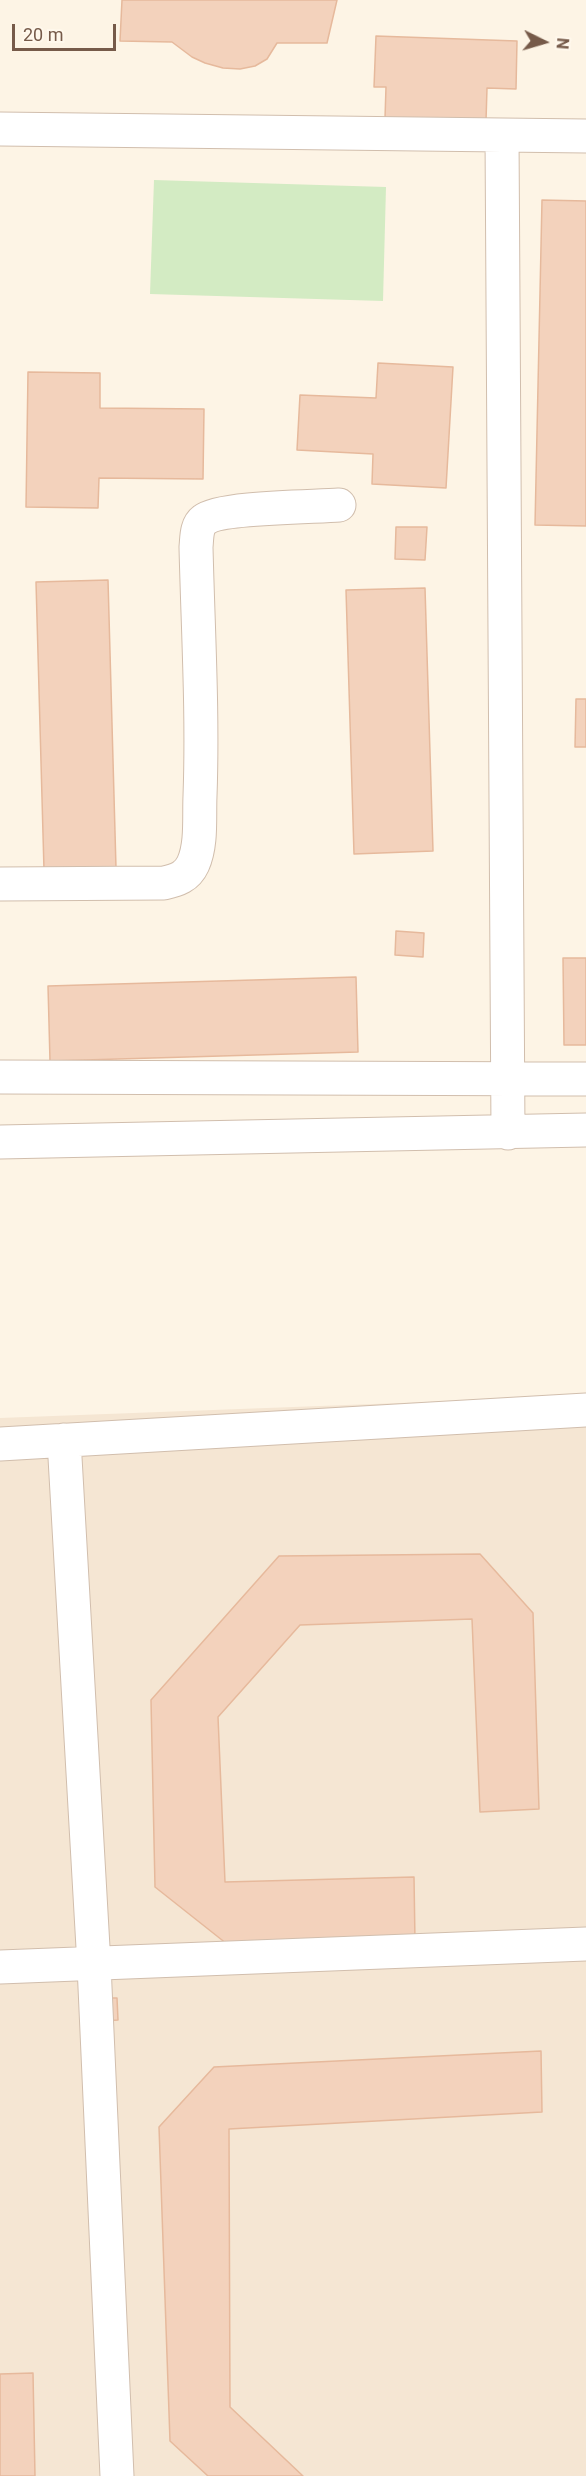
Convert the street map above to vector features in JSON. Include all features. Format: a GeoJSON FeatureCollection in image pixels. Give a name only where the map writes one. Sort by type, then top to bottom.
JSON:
{"type":"FeatureCollection","features":[{"type":"Feature","properties":{"kind":"street"},"geometry":{"type":"LineString","coordinates":[[0,129],[586,136]]}},
{"type":"Feature","properties":{"kind":"street"},"geometry":{"type":"LineString","coordinates":[[502,135],[508,1133]]}},
{"type":"Feature","properties":{"kind":"street"},"geometry":{"type":"LineString","coordinates":[[0,885],[164,883],[177,880],[188,873],[194,862],[198,845],[202,743],[196,547],[200,524],[204,519],[224,512],[339,505]]}},
{"type":"Feature","properties":{"kind":"street"},"geometry":{"type":"LineString","coordinates":[[0,1077],[586,1079]]}},
{"type":"Feature","properties":{"kind":"street"},"geometry":{"type":"LineString","coordinates":[[0,1142],[586,1131]]}},
{"type":"Feature","properties":{"kind":"street"},"geometry":{"type":"LineString","coordinates":[[0,1444],[586,1410]]}},
{"type":"Feature","properties":{"kind":"street"},"geometry":{"type":"LineString","coordinates":[[64,1440],[94,1965],[117,2476]]}},
{"type":"Feature","properties":{"kind":"street"},"geometry":{"type":"LineString","coordinates":[[0,1967],[586,1944]]}},
{"type":"Feature","properties":{"kind":"shaded area"},"geometry":{"type":"Polygon","coordinates":[[[586,1396],[586,2476],[0,2476],[0,1418],[586,1396]]]}},
{"type":"Feature","properties":{"kind":"green space"},"geometry":{"type":"Polygon","coordinates":[[[154,180],[386,187],[383,301],[150,294],[154,180]]]}},
{"type":"Feature","properties":{"kind":"building"},"geometry":{"type":"Polygon","coordinates":[[[122,0],[337,0],[327,43],[277,43],[267,59],[255,66],[240,69],[223,68],[205,63],[192,57],[172,42],[120,41],[122,0]]]}},
{"type":"Feature","properties":{"kind":"building"},"geometry":{"type":"Polygon","coordinates":[[[376,36],[517,41],[516,89],[487,88],[486,121],[385,118],[386,87],[374,87],[376,36]]]}},
{"type":"Feature","properties":{"kind":"building"},"geometry":{"type":"Polygon","coordinates":[[[542,200],[586,201],[586,526],[535,525],[542,200]]]}},
{"type":"Feature","properties":{"kind":"building"},"geometry":{"type":"Polygon","coordinates":[[[378,363],[453,367],[446,488],[372,484],[373,454],[297,450],[300,395],[376,398],[378,363]]]}},
{"type":"Feature","properties":{"kind":"building"},"geometry":{"type":"Polygon","coordinates":[[[28,372],[100,373],[100,408],[204,409],[203,479],[99,478],[98,508],[26,507],[28,372]]]}},
{"type":"Feature","properties":{"kind":"building"},"geometry":{"type":"Polygon","coordinates":[[[396,527],[427,527],[425,560],[395,559],[396,527]]]}},
{"type":"Feature","properties":{"kind":"building"},"geometry":{"type":"Polygon","coordinates":[[[108,580],[116,868],[44,870],[36,582],[108,580]]]}},
{"type":"Feature","properties":{"kind":"building"},"geometry":{"type":"Polygon","coordinates":[[[425,588],[433,851],[354,854],[346,590],[425,588]]]}},
{"type":"Feature","properties":{"kind":"building"},"geometry":{"type":"Polygon","coordinates":[[[576,699],[586,699],[586,747],[575,747],[576,699]]]}},
{"type":"Feature","properties":{"kind":"building"},"geometry":{"type":"Polygon","coordinates":[[[396,931],[424,933],[423,957],[395,955],[396,931]]]}},
{"type":"Feature","properties":{"kind":"building"},"geometry":{"type":"Polygon","coordinates":[[[563,958],[586,958],[586,1045],[564,1045],[563,958]]]}},
{"type":"Feature","properties":{"kind":"building"},"geometry":{"type":"Polygon","coordinates":[[[356,977],[358,1052],[50,1061],[48,986],[356,977]]]}},
{"type":"Feature","properties":{"kind":"building"},"geometry":{"type":"Polygon","coordinates":[[[480,1554],[533,1613],[539,1809],[480,1812],[472,1619],[300,1625],[218,1717],[225,1882],[414,1877],[415,1942],[227,1944],[155,1887],[151,1700],[279,1556],[480,1554]]]}},
{"type":"Feature","properties":{"kind":"building"},"geometry":{"type":"Polygon","coordinates":[[[99,1998],[117,1998],[118,2020],[101,2021],[99,1998]]]}},
{"type":"Feature","properties":{"kind":"building"},"geometry":{"type":"Polygon","coordinates":[[[541,2051],[542,2112],[229,2129],[230,2407],[303,2476],[208,2476],[170,2441],[159,2127],[214,2067],[541,2051]]]}},
{"type":"Feature","properties":{"kind":"building"},"geometry":{"type":"Polygon","coordinates":[[[33,2373],[35,2476],[0,2476],[0,2374],[33,2373]]]}}]}
